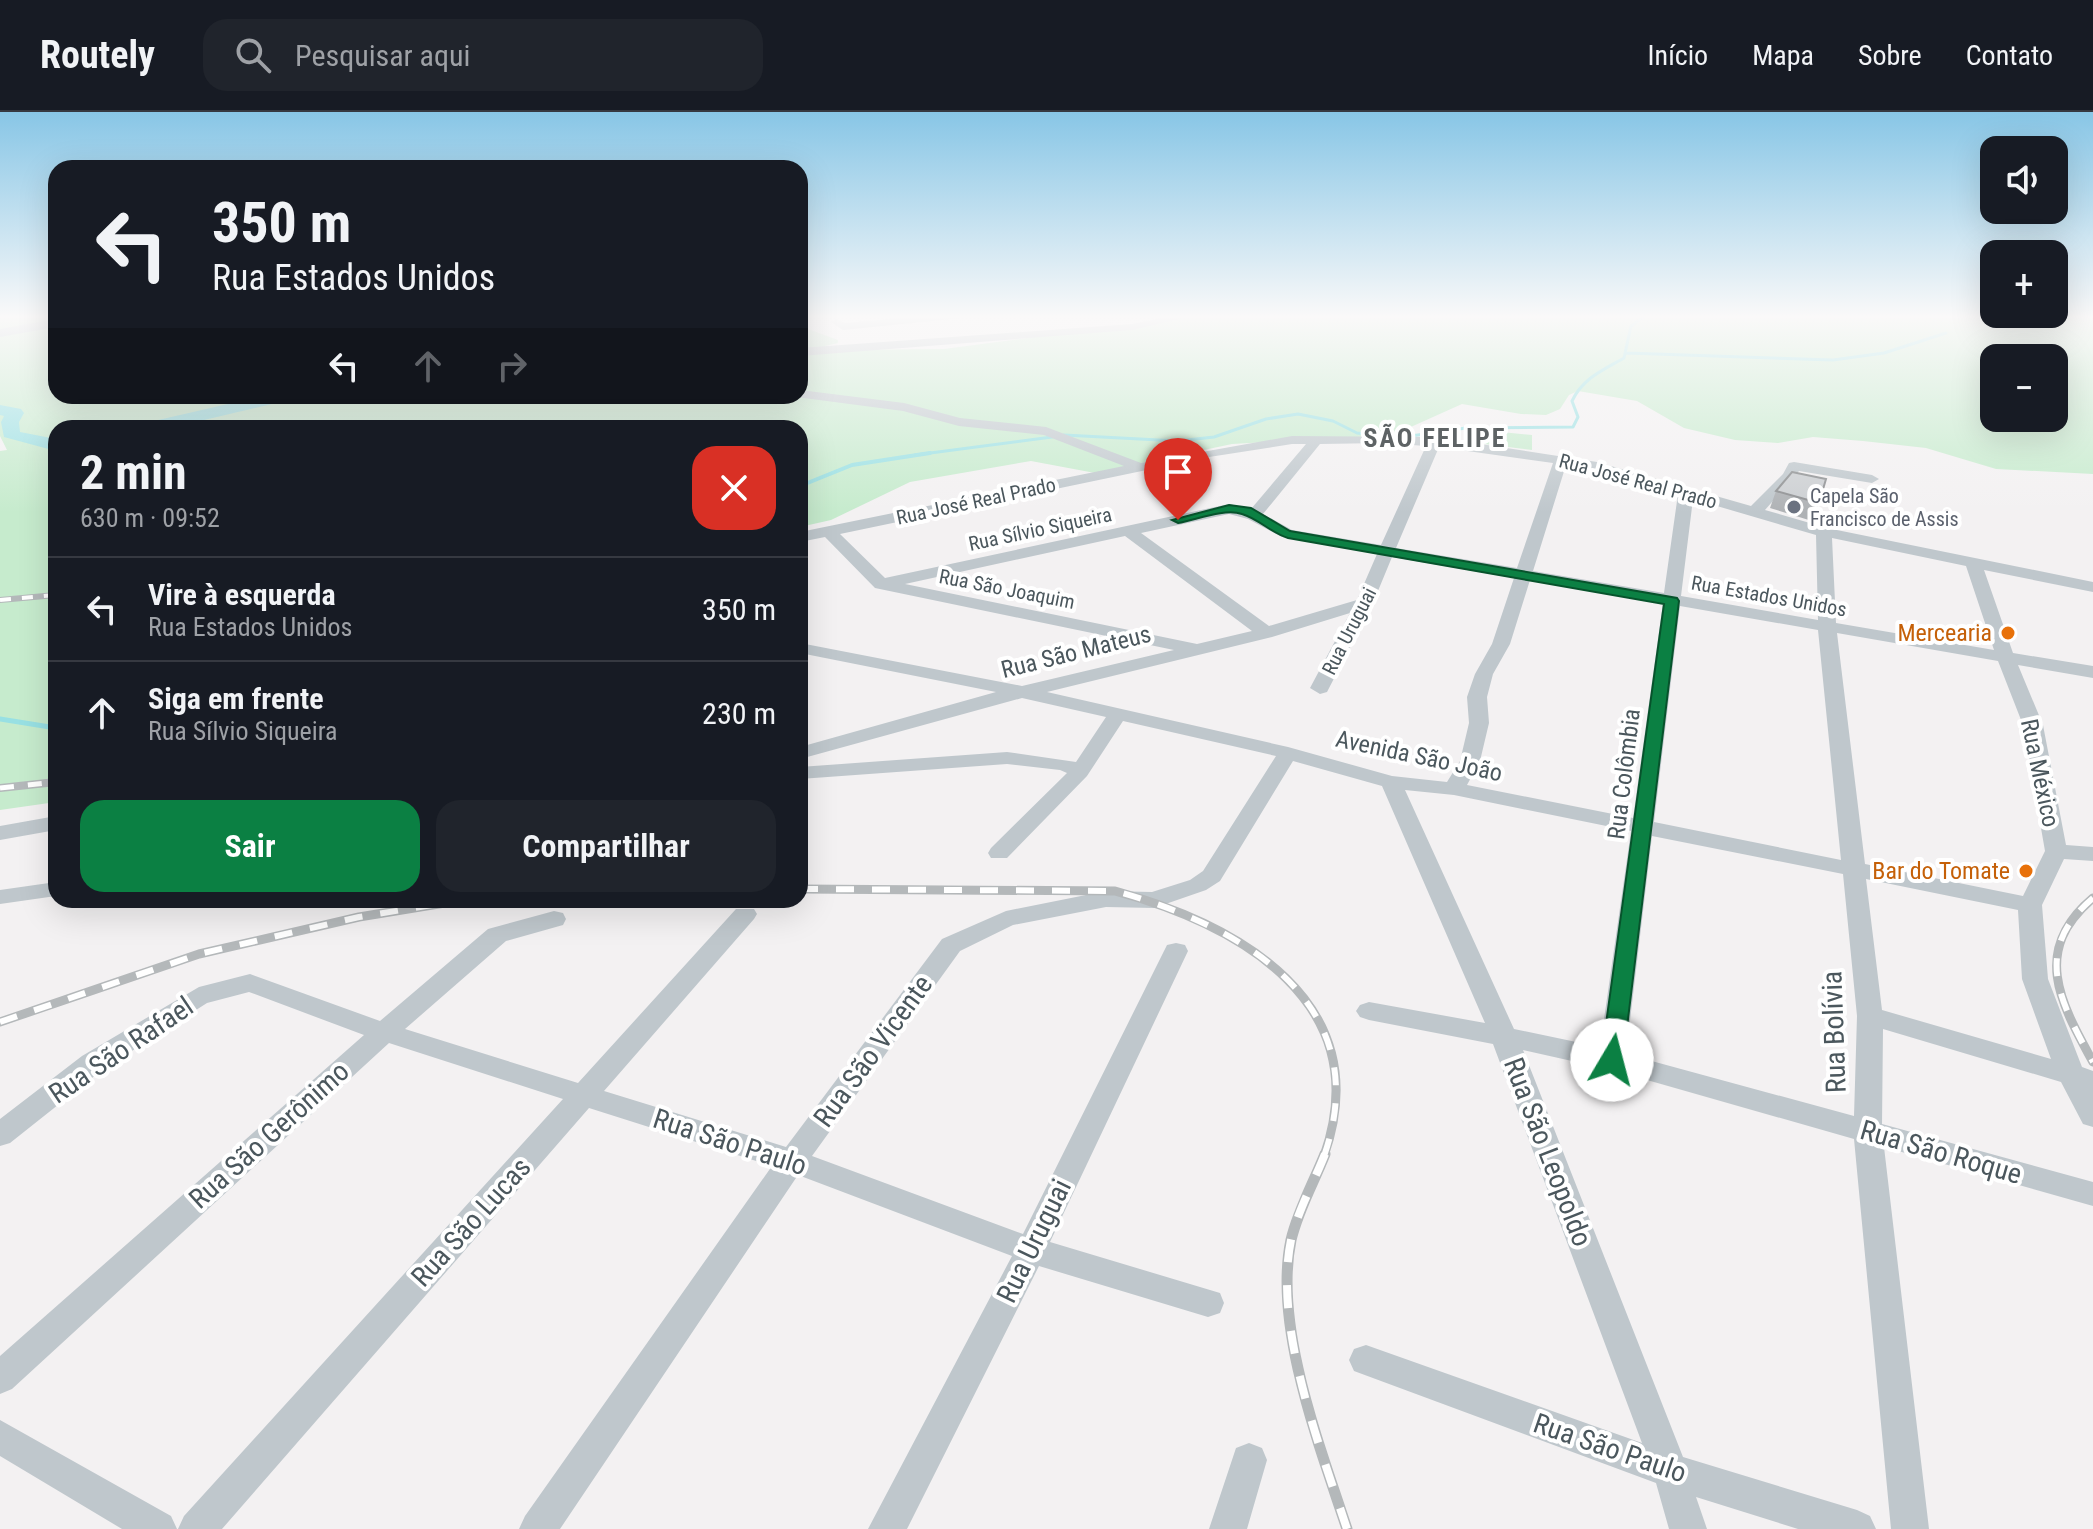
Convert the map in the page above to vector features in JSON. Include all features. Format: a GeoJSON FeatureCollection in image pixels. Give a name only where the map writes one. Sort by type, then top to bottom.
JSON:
{"type":"FeatureCollection","features":[{"type":"Feature","properties":{"kind":"street"},"geometry":{"type":"LineString","coordinates":[[808,395],[904,407],[959,422],[1046,431],[1140,468]]}},
{"type":"Feature","properties":{"kind":"street"},"geometry":{"type":"LineString","coordinates":[[1255,514],[1317,439]]}},
{"type":"Feature","properties":{"kind":"street","name":"Rua José Real Prado"},"geometry":{"type":"LineString","coordinates":[[808,536],[1209,453],[1317,439],[1435,441],[1561,459],[1824,532],[2093,587]]}},
{"type":"Feature","properties":{"kind":"street","name":"Rua Uruguai"},"geometry":{"type":"LineString","coordinates":[[1320,688],[1364,603],[1435,441]]}},
{"type":"Feature","properties":{"kind":"street"},"geometry":{"type":"LineString","coordinates":[[1454,789],[1470,761],[1479,723],[1477,697],[1484,674],[1501,644],[1561,459]]}},
{"type":"Feature","properties":{"kind":"street"},"geometry":{"type":"LineString","coordinates":[[1754,512],[1789,476],[1794,466],[1872,479]]}},
{"type":"Feature","properties":{"kind":"street","name":"Rua Colômbia"},"geometry":{"type":"LineString","coordinates":[[1612,1060],[1686,493]]}},
{"type":"Feature","properties":{"kind":"street","name":"Rua Sílvio Siqueira"},"geometry":{"type":"LineString","coordinates":[[881,584],[1229,509],[1255,514]]}},
{"type":"Feature","properties":{"kind":"street","name":"Rua Estados Unidos"},"geometry":{"type":"LineString","coordinates":[[1255,514],[1276,530],[1288,534],[1523,577],[2093,672]]}},
{"type":"Feature","properties":{"kind":"street"},"geometry":{"type":"LineString","coordinates":[[1127,530],[1266,633]]}},
{"type":"Feature","properties":{"kind":"street"},"geometry":{"type":"LineString","coordinates":[[829,532],[881,584]]}},
{"type":"Feature","properties":{"kind":"street","name":"Rua Bolívia"},"geometry":{"type":"LineString","coordinates":[[1824,532],[1827,628],[1870,1016],[1868,1131],[1910,1529]]}},
{"type":"Feature","properties":{"kind":"street","name":"Rua México"},"geometry":{"type":"LineString","coordinates":[[1974,565],[2033,725],[2056,851],[2030,905],[2035,979],[2082,1077],[2093,1116]]}},
{"type":"Feature","properties":{"kind":"street","name":"Rua São Joaquim"},"geometry":{"type":"LineString","coordinates":[[881,584],[1198,649]]}},
{"type":"Feature","properties":{"kind":"street","name":"Rua São Mateus"},"geometry":{"type":"LineString","coordinates":[[808,751],[1023,692],[1266,633],[1364,603]]}},
{"type":"Feature","properties":{"kind":"street"},"geometry":{"type":"LineString","coordinates":[[1288,626],[1326,628],[1346,635]]}},
{"type":"Feature","properties":{"kind":"street","name":"Avenida São João"},"geometry":{"type":"LineString","coordinates":[[808,650],[1023,692],[1116,716],[1288,753],[1391,782],[1454,789],[1853,872],[2030,905]]}},
{"type":"Feature","properties":{"kind":"street"},"geometry":{"type":"LineString","coordinates":[[999,853],[1080,772],[1116,716]]}},
{"type":"Feature","properties":{"kind":"street","name":"Rua São Vicente"},"geometry":{"type":"LineString","coordinates":[[538,1529],[792,1161],[951,945],[1006,919],[1106,899],[1154,900],[1198,885],[1212,876],[1288,753]]}},
{"type":"Feature","properties":{"kind":"street"},"geometry":{"type":"LineString","coordinates":[[808,772],[1007,758],[1065,764],[1080,772]]}},
{"type":"Feature","properties":{"kind":"street","name":"Rua São Leopoldo"},"geometry":{"type":"LineString","coordinates":[[1391,782],[1504,1036],[1670,1471],[1688,1529]]}},
{"type":"Feature","properties":{"kind":"street"},"geometry":{"type":"LineString","coordinates":[[0,833],[48,824]]}},
{"type":"Feature","properties":{"kind":"street"},"geometry":{"type":"LineString","coordinates":[[2056,851],[2093,854]]}},
{"type":"Feature","properties":{"kind":"street"},"geometry":{"type":"LineString","coordinates":[[0,897],[48,890]]}},
{"type":"Feature","properties":{"kind":"street","name":"Rua São Lucas"},"geometry":{"type":"LineString","coordinates":[[197,1529],[745,914]]}},
{"type":"Feature","properties":{"kind":"street","name":"Rua São Gerônimo"},"geometry":{"type":"LineString","coordinates":[[0,1378],[384,1032],[497,935],[554,919]]}},
{"type":"Feature","properties":{"kind":"street","name":"Rua Uruguai"},"geometry":{"type":"LineString","coordinates":[[887,1529],[1031,1250],[1176,951]]}},
{"type":"Feature","properties":{"kind":"street","name":"Rua São Paulo"},"geometry":{"type":"LineString","coordinates":[[250,983],[384,1032],[792,1161],[1031,1250],[1208,1303]]}},
{"type":"Feature","properties":{"kind":"street","name":"Rua São Rafael"},"geometry":{"type":"LineString","coordinates":[[0,1135],[92,1063],[199,996],[250,983]]}},
{"type":"Feature","properties":{"kind":"street","name":"Rua São Roque"},"geometry":{"type":"LineString","coordinates":[[1369,1011],[1612,1060],[2093,1194]]}},
{"type":"Feature","properties":{"kind":"street"},"geometry":{"type":"LineString","coordinates":[[1870,1016],[2082,1077]]}},
{"type":"Feature","properties":{"kind":"street","name":"Rua São Paulo"},"geometry":{"type":"LineString","coordinates":[[1366,1360],[1670,1471],[1857,1529]]}},
{"type":"Feature","properties":{"kind":"street"},"geometry":{"type":"LineString","coordinates":[[0,1437],[158,1529]]}},
{"type":"Feature","properties":{"kind":"street"},"geometry":{"type":"LineString","coordinates":[[1228,1529],[1249,1460]]}},
{"type":"Feature","properties":{"kind":"green space"},"geometry":{"type":"Polygon","coordinates":[[[0,381],[48,381],[48,404],[808,404],[808,381],[1980,381],[1980,432],[2068,432],[2068,381],[2093,381],[2093,474],[1996,469],[1926,448],[1863,441],[1813,437],[1778,443],[1735,440],[1684,428],[1637,401],[1578,391],[1569,395],[1560,409],[1546,415],[1462,404],[1393,435],[1232,444],[1095,473],[1031,461],[910,482],[831,520],[808,525],[808,420],[48,420],[48,803],[0,810],[0,451],[7,450],[0,436],[0,381]]]}},
{"type":"Feature","properties":{"kind":"green space"},"geometry":{"type":"Polygon","coordinates":[[[1472,429],[1532,435],[1532,450],[1469,442],[1472,429]]]}},
{"type":"Feature","properties":{"kind":"building"},"geometry":{"type":"Polygon","coordinates":[[[1792,472],[1826,479],[1819,503],[1776,491],[1792,472]]]}},
{"type":"Feature","properties":{"kind":"waterway"},"geometry":{"type":"LineString","coordinates":[[1404,437],[1466,428],[1573,427],[1578,417],[1572,401],[1587,381]]}},
{"type":"Feature","properties":{"kind":"waterway"},"geometry":{"type":"LineString","coordinates":[[181,420],[250,404]]}},
{"type":"Feature","properties":{"kind":"waterway"},"geometry":{"type":"LineString","coordinates":[[0,410],[15,413],[10,422],[11,433]]}},
{"type":"Feature","properties":{"kind":"waterway"},"geometry":{"type":"LineString","coordinates":[[1064,435],[1178,441],[1214,437],[1266,419],[1298,414],[1333,421],[1357,433],[1394,437]]}},
{"type":"Feature","properties":{"kind":"waterway"},"geometry":{"type":"LineString","coordinates":[[21,437],[48,443]]}},
{"type":"Feature","properties":{"kind":"waterway"},"geometry":{"type":"LineString","coordinates":[[929,453],[1052,437]]}},
{"type":"Feature","properties":{"kind":"waterway"},"geometry":{"type":"LineString","coordinates":[[808,483],[852,465],[929,453]]}},
{"type":"Feature","properties":{"kind":"waterway"},"geometry":{"type":"LineString","coordinates":[[915,455],[929,453]]}},
{"type":"Feature","properties":{"kind":"waterway"},"geometry":{"type":"LineString","coordinates":[[0,719],[48,727]]}},
{"type":"Feature","properties":{"kind":"railway"},"geometry":{"type":"LineString","coordinates":[[0,600],[48,596]]}},
{"type":"Feature","properties":{"kind":"railway"},"geometry":{"type":"LineString","coordinates":[[0,788],[48,783]]}},
{"type":"Feature","properties":{"kind":"railway"},"geometry":{"type":"LineString","coordinates":[[808,889],[1115,891],[1208,925],[1250,949],[1286,978],[1314,1013],[1332,1054],[1336,1102],[1324,1156]]}},
{"type":"Feature","properties":{"kind":"railway"},"geometry":{"type":"LineString","coordinates":[[2093,898],[2074,918],[2062,937],[2057,957],[2057,977],[2062,997],[2093,1062]]}},
{"type":"Feature","properties":{"kind":"railway"},"geometry":{"type":"LineString","coordinates":[[0,1022],[199,954],[359,917],[414,908]]}},
{"type":"Feature","properties":{"kind":"railway"},"geometry":{"type":"LineString","coordinates":[[1325,1154],[1291,1240],[1287,1274],[1288,1310],[1302,1386],[1347,1529]]}},
{"type":"Feature","properties":{"kind":"place","name":"Capela São Francisco de Assis"},"geometry":{"type":"Point","coordinates":[1794,507]}},
{"type":"Feature","properties":{"kind":"place","name":"Mercearia"},"geometry":{"type":"Point","coordinates":[2008,633]}},
{"type":"Feature","properties":{"kind":"place","name":"Bar do Tomate"},"geometry":{"type":"Point","coordinates":[2026,871]}},
{"type":"Feature","properties":{"kind":"district","name":"SÃO FELIPE"},"geometry":{"type":"Point","coordinates":[1435,438]}},
{"type":"Feature","properties":{"kind":"route"},"geometry":{"type":"LineString","coordinates":[[1178,520],[1229,509],[1246,510],[1276,530],[1288,534],[1672,601],[1612,1060]]}}]}
